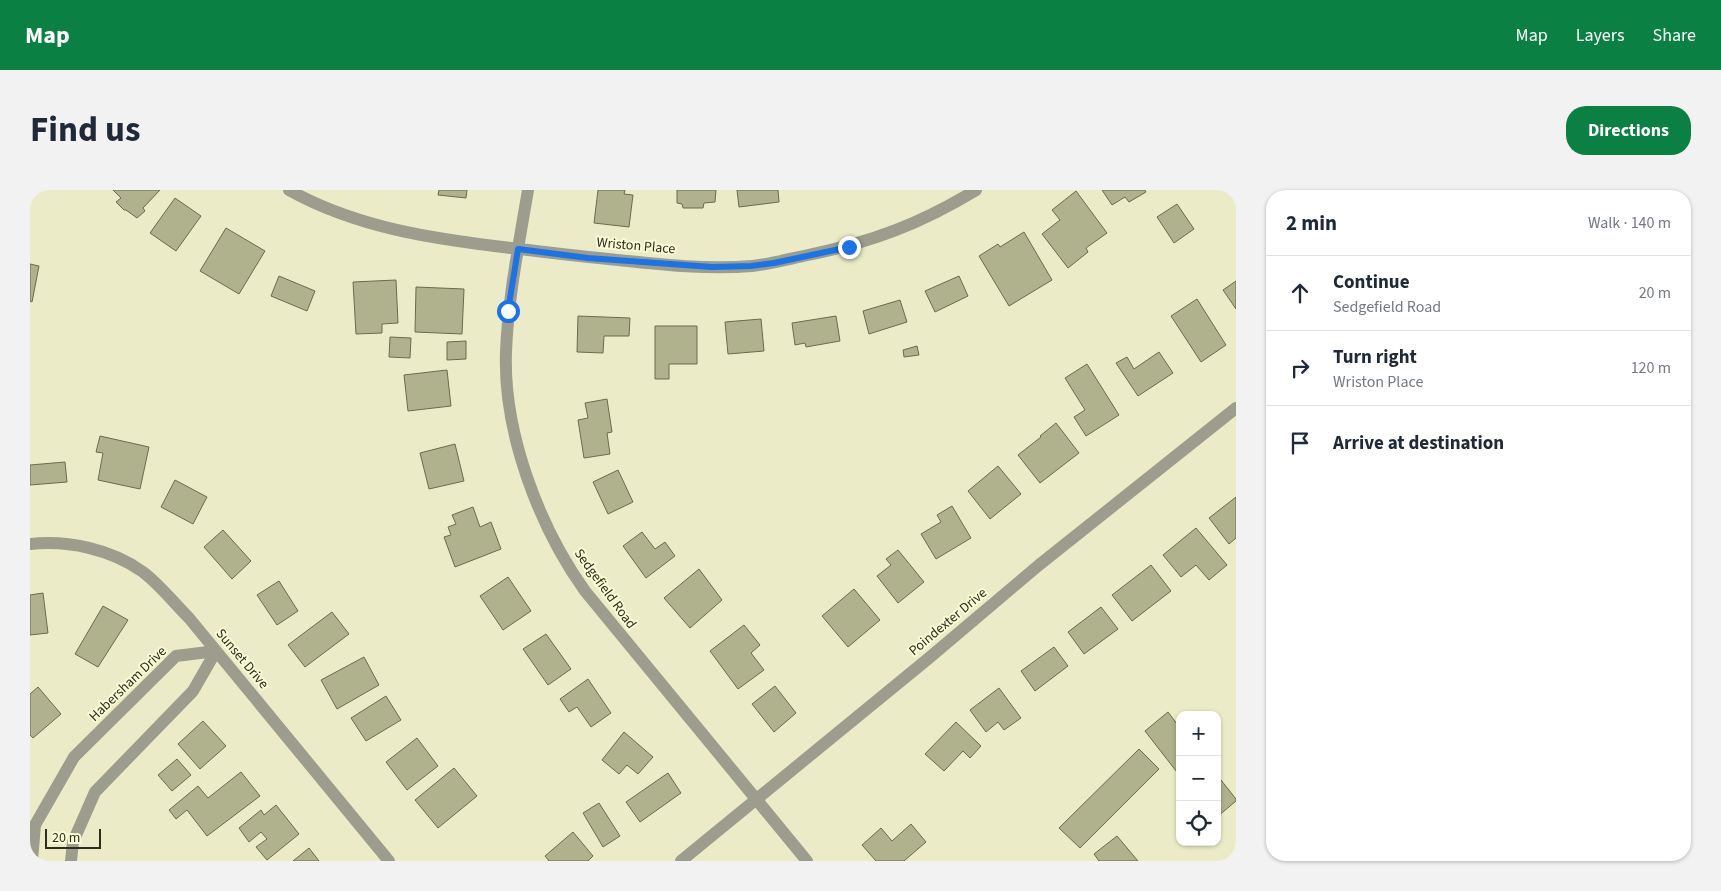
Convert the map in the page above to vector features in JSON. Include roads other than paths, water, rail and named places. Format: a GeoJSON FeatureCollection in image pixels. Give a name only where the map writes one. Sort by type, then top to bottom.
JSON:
{"type":"FeatureCollection","features":[{"type":"Feature","properties":{"kind":"street","name":"Wriston Place"},"geometry":{"type":"LineString","coordinates":[[289,190],[319,205],[368,223],[443,240],[662,264],[712,267],[758,265],[849,247],[897,231],[943,210],[976,190]]}},
{"type":"Feature","properties":{"kind":"street","name":"Sedgefield Road"},"geometry":{"type":"LineString","coordinates":[[528,190],[508,311],[506,354],[508,396],[520,454],[532,492],[552,538],[572,574],[807,861]]}},
{"type":"Feature","properties":{"kind":"street","name":"Poindexter Drive"},"geometry":{"type":"LineString","coordinates":[[681,861],[929,658],[1039,565],[1236,408]]}},
{"type":"Feature","properties":{"kind":"street","name":"Sunset Drive"},"geometry":{"type":"LineString","coordinates":[[30,544],[74,544],[103,552],[130,564],[154,582],[189,618],[389,861]]}},
{"type":"Feature","properties":{"kind":"street","name":"Habersham Drive"},"geometry":{"type":"LineString","coordinates":[[32,861],[35,825],[74,757],[176,656],[216,651]]}},
{"type":"Feature","properties":{"kind":"street"},"geometry":{"type":"LineString","coordinates":[[71,861],[73,842],[95,792],[193,690],[216,651]]}}]}
